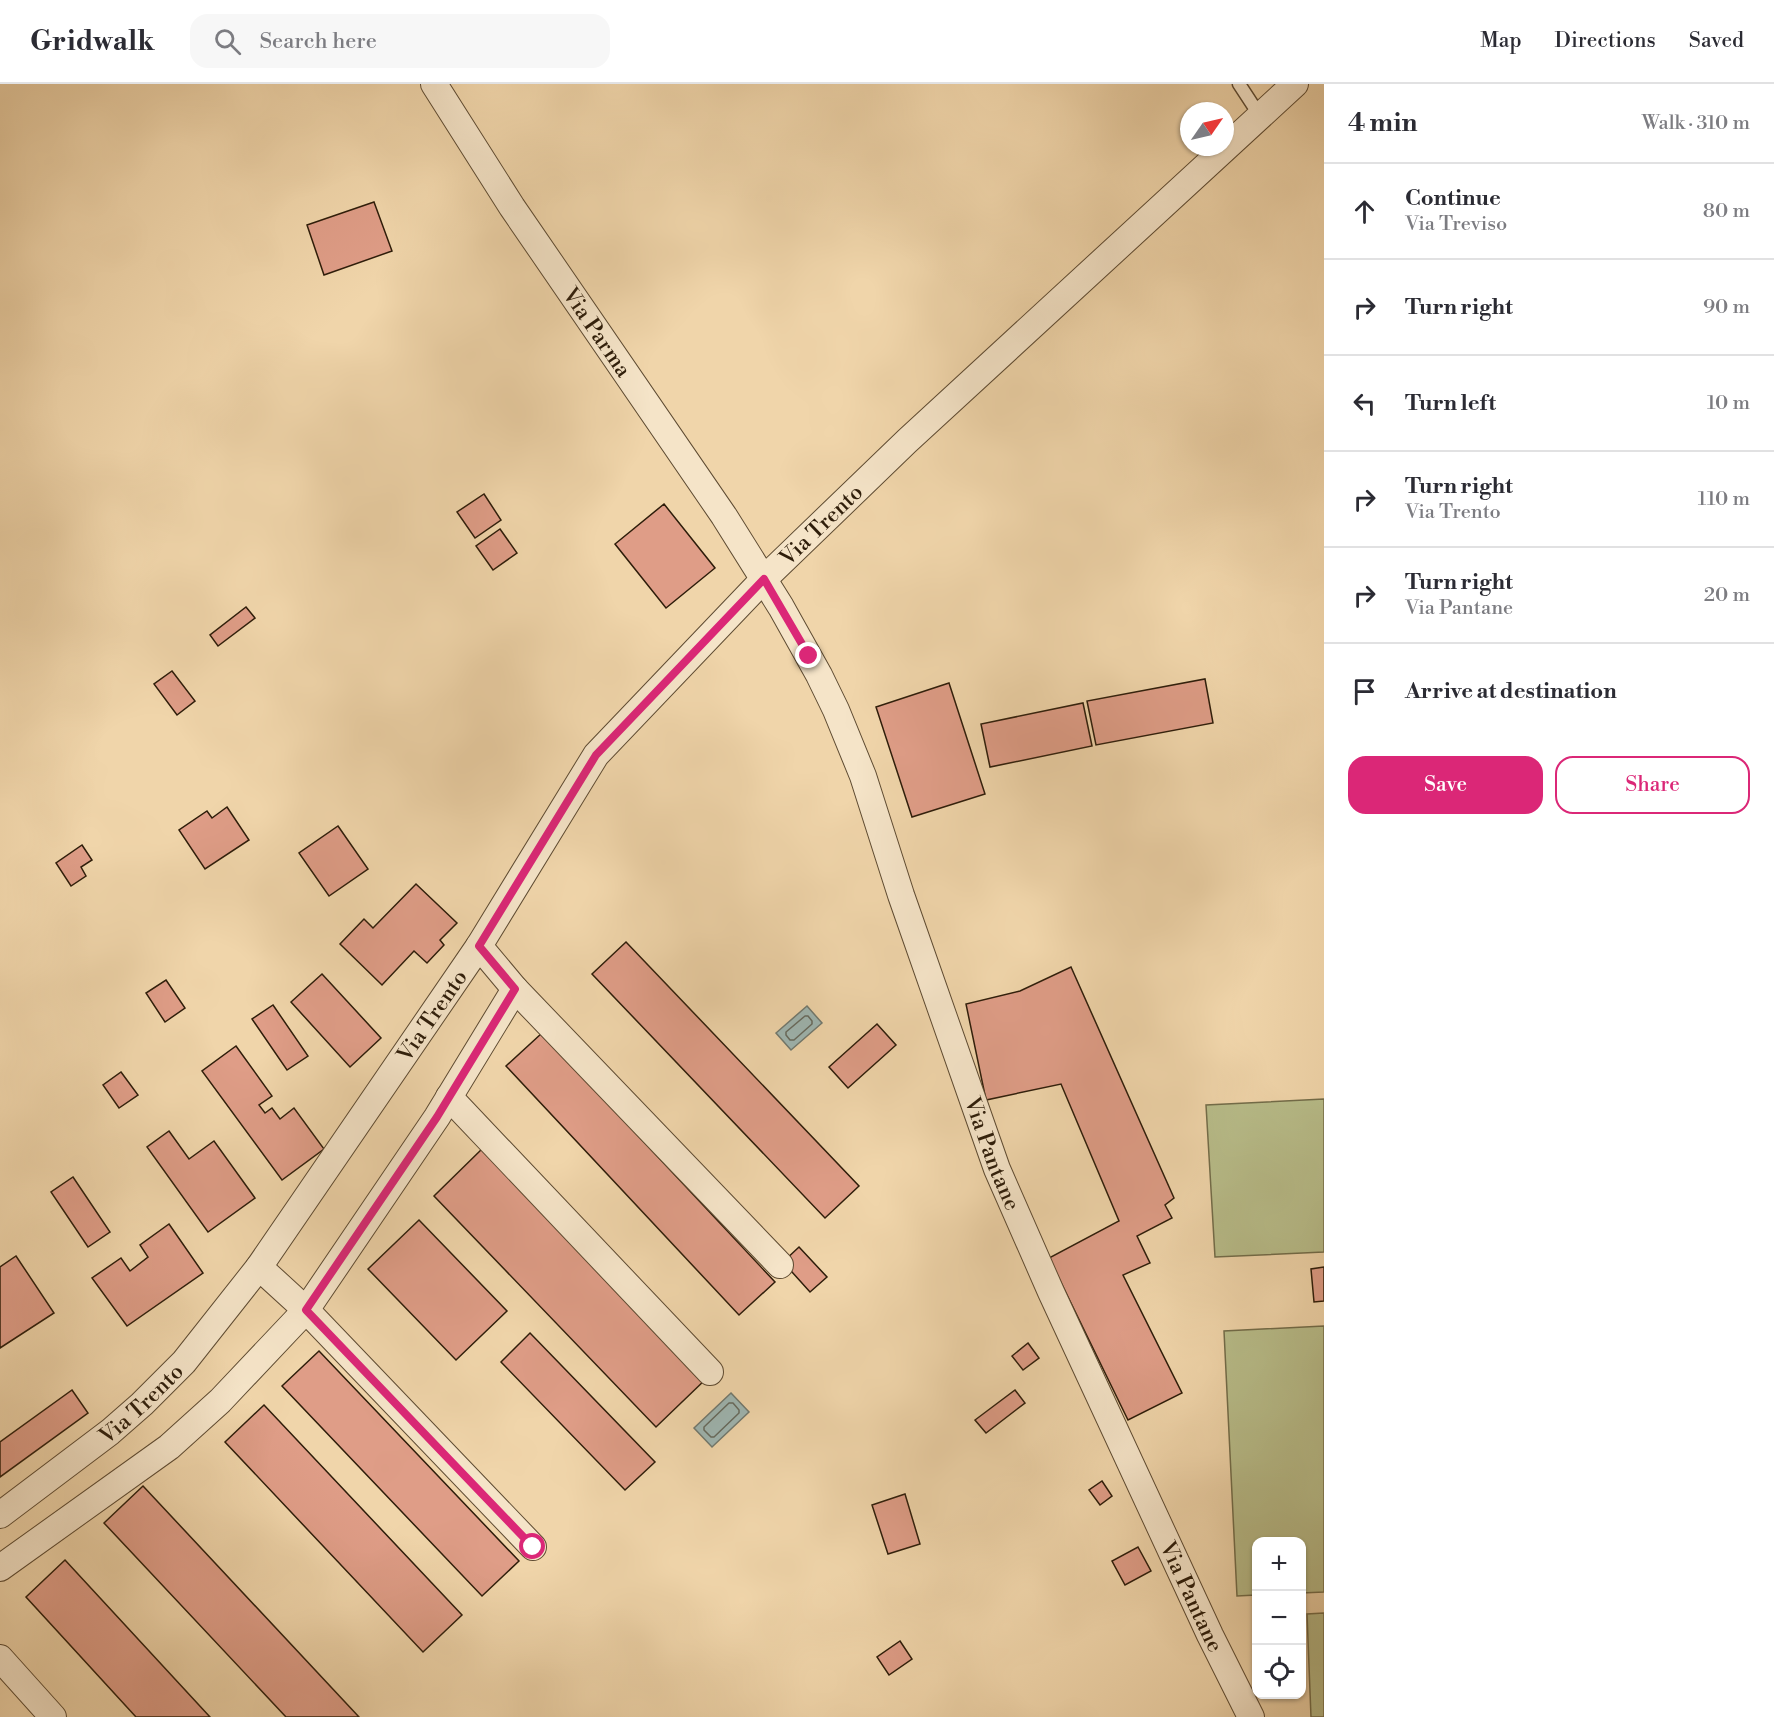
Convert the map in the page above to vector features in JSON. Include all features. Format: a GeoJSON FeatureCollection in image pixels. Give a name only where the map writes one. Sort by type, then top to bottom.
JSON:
{"type":"FeatureCollection","features":[{"type":"Feature","properties":{"kind":"street","name":"Via Parma"},"geometry":{"type":"LineString","coordinates":[[434,84],[512,207],[716,503],[764,579]]}},
{"type":"Feature","properties":{"kind":"street","name":"Via Trento"},"geometry":{"type":"LineString","coordinates":[[0,1515],[110,1432],[142,1404],[190,1355],[259,1267],[479,946],[596,755],[764,579],[907,441],[1295,84]]}},
{"type":"Feature","properties":{"kind":"street","name":"Via Pantane"},"geometry":{"type":"LineString","coordinates":[[764,579],[819,675],[855,757],[968,1091],[1011,1203],[1190,1593],[1251,1717]]}},
{"type":"Feature","properties":{"kind":"street"},"geometry":{"type":"LineString","coordinates":[[479,946],[515,989],[780,1265]]}},
{"type":"Feature","properties":{"kind":"street"},"geometry":{"type":"LineString","coordinates":[[0,1568],[169,1447],[220,1401],[306,1310],[449,1097],[515,989]]}},
{"type":"Feature","properties":{"kind":"street"},"geometry":{"type":"LineString","coordinates":[[449,1097],[710,1372]]}},
{"type":"Feature","properties":{"kind":"street"},"geometry":{"type":"LineString","coordinates":[[259,1267],[306,1310],[533,1547]]}},
{"type":"Feature","properties":{"kind":"street"},"geometry":{"type":"LineString","coordinates":[[0,1658],[53,1717]]}},
{"type":"Feature","properties":{"kind":"lane"},"geometry":{"type":"LineString","coordinates":[[1239,84],[1260,116]]}},
{"type":"Feature","properties":{"kind":"green space"},"geometry":{"type":"Polygon","coordinates":[[[1324,1099],[1324,1252],[1215,1257],[1206,1105],[1324,1099]]]}},
{"type":"Feature","properties":{"kind":"green space"},"geometry":{"type":"Polygon","coordinates":[[[1324,1326],[1324,1592],[1306,1593],[1306,1537],[1252,1537],[1252,1595],[1237,1596],[1224,1331],[1324,1326]]]}},
{"type":"Feature","properties":{"kind":"green space"},"geometry":{"type":"Polygon","coordinates":[[[1324,1613],[1324,1717],[1311,1717],[1307,1614],[1324,1613]]]}},
{"type":"Feature","properties":{"kind":"water"},"geometry":{"type":"Polygon","coordinates":[[[807,1006],[822,1023],[791,1050],[776,1033],[807,1006]]]}},
{"type":"Feature","properties":{"kind":"water"},"geometry":{"type":"Polygon","coordinates":[[[731,1393],[749,1412],[712,1447],[694,1428],[731,1393]]]}},
{"type":"Feature","properties":{"kind":"building"},"geometry":{"type":"Polygon","coordinates":[[[374,202],[392,251],[324,275],[307,225],[374,202]]]}},
{"type":"Feature","properties":{"kind":"building"},"geometry":{"type":"Polygon","coordinates":[[[484,494],[501,520],[475,538],[457,512],[484,494]]]}},
{"type":"Feature","properties":{"kind":"building"},"geometry":{"type":"Polygon","coordinates":[[[664,504],[715,568],[666,608],[615,544],[664,504]]]}},
{"type":"Feature","properties":{"kind":"building"},"geometry":{"type":"Polygon","coordinates":[[[500,529],[517,553],[493,570],[476,546],[500,529]]]}},
{"type":"Feature","properties":{"kind":"building"},"geometry":{"type":"Polygon","coordinates":[[[246,607],[255,618],[218,646],[210,635],[246,607]]]}},
{"type":"Feature","properties":{"kind":"building"},"geometry":{"type":"Polygon","coordinates":[[[172,671],[195,701],[177,715],[154,684],[172,671]]]}},
{"type":"Feature","properties":{"kind":"building"},"geometry":{"type":"Polygon","coordinates":[[[1205,679],[1213,723],[1096,745],[1087,701],[1205,679]]]}},
{"type":"Feature","properties":{"kind":"building"},"geometry":{"type":"Polygon","coordinates":[[[949,683],[985,794],[912,817],[876,707],[949,683]]]}},
{"type":"Feature","properties":{"kind":"building"},"geometry":{"type":"Polygon","coordinates":[[[1083,703],[1092,746],[990,767],[981,724],[1083,703]]]}},
{"type":"Feature","properties":{"kind":"building"},"geometry":{"type":"Polygon","coordinates":[[[227,807],[249,840],[205,869],[179,830],[207,811],[212,818],[227,807]]]}},
{"type":"Feature","properties":{"kind":"building"},"geometry":{"type":"Polygon","coordinates":[[[338,826],[368,869],[329,896],[299,853],[338,826]]]}},
{"type":"Feature","properties":{"kind":"building"},"geometry":{"type":"Polygon","coordinates":[[[82,845],[92,860],[81,867],[86,876],[71,886],[56,863],[82,845]]]}},
{"type":"Feature","properties":{"kind":"building"},"geometry":{"type":"Polygon","coordinates":[[[416,884],[457,923],[440,940],[444,945],[427,963],[414,951],[382,985],[340,944],[364,919],[373,928],[416,884]]]}},
{"type":"Feature","properties":{"kind":"building"},"geometry":{"type":"Polygon","coordinates":[[[626,942],[859,1186],[825,1218],[592,974],[626,942]]]}},
{"type":"Feature","properties":{"kind":"building"},"geometry":{"type":"Polygon","coordinates":[[[1071,967],[1174,1198],[1165,1205],[1172,1218],[1137,1236],[1150,1263],[1123,1275],[1182,1393],[1128,1420],[1049,1258],[1119,1221],[1061,1084],[986,1100],[966,1004],[1020,991],[1071,967]]]}},
{"type":"Feature","properties":{"kind":"building"},"geometry":{"type":"Polygon","coordinates":[[[322,974],[381,1038],[350,1067],[291,1002],[322,974]]]}},
{"type":"Feature","properties":{"kind":"building"},"geometry":{"type":"Polygon","coordinates":[[[166,980],[185,1008],[165,1022],[146,993],[166,980]]]}},
{"type":"Feature","properties":{"kind":"building"},"geometry":{"type":"Polygon","coordinates":[[[273,1005],[308,1056],[287,1070],[252,1019],[273,1005]]]}},
{"type":"Feature","properties":{"kind":"building"},"geometry":{"type":"Polygon","coordinates":[[[877,1024],[896,1045],[848,1088],[829,1067],[877,1024]]]}},
{"type":"Feature","properties":{"kind":"building"},"geometry":{"type":"Polygon","coordinates":[[[542,1033],[775,1282],[739,1315],[506,1066],[542,1033]]]}},
{"type":"Feature","properties":{"kind":"building"},"geometry":{"type":"Polygon","coordinates":[[[236,1046],[272,1096],[259,1105],[265,1113],[272,1108],[280,1119],[294,1108],[324,1149],[282,1180],[202,1071],[236,1046]]]}},
{"type":"Feature","properties":{"kind":"building"},"geometry":{"type":"Polygon","coordinates":[[[121,1072],[138,1095],[119,1108],[103,1085],[121,1072]]]}},
{"type":"Feature","properties":{"kind":"building"},"geometry":{"type":"Polygon","coordinates":[[[169,1131],[189,1159],[214,1141],[255,1198],[208,1232],[147,1147],[169,1131]]]}},
{"type":"Feature","properties":{"kind":"building"},"geometry":{"type":"Polygon","coordinates":[[[485,1146],[708,1377],[656,1427],[434,1196],[485,1146]]]}},
{"type":"Feature","properties":{"kind":"building"},"geometry":{"type":"Polygon","coordinates":[[[73,1177],[110,1232],[88,1247],[51,1192],[73,1177]]]}},
{"type":"Feature","properties":{"kind":"building"},"geometry":{"type":"Polygon","coordinates":[[[419,1220],[507,1311],[456,1360],[368,1269],[419,1220]]]}},
{"type":"Feature","properties":{"kind":"building"},"geometry":{"type":"Polygon","coordinates":[[[169,1224],[203,1273],[127,1326],[92,1278],[121,1258],[130,1271],[148,1257],[140,1245],[169,1224]]]}},
{"type":"Feature","properties":{"kind":"building"},"geometry":{"type":"Polygon","coordinates":[[[799,1247],[827,1277],[810,1292],[783,1262],[799,1247]]]}},
{"type":"Feature","properties":{"kind":"building"},"geometry":{"type":"Polygon","coordinates":[[[16,1256],[54,1313],[0,1348],[0,1267],[16,1256]]]}},
{"type":"Feature","properties":{"kind":"building"},"geometry":{"type":"Polygon","coordinates":[[[1324,1267],[1324,1301],[1314,1302],[1311,1269],[1324,1267]]]}},
{"type":"Feature","properties":{"kind":"building"},"geometry":{"type":"Polygon","coordinates":[[[530,1333],[655,1462],[625,1490],[501,1362],[530,1333]]]}},
{"type":"Feature","properties":{"kind":"building"},"geometry":{"type":"Polygon","coordinates":[[[1028,1343],[1039,1358],[1023,1370],[1012,1356],[1028,1343]]]}},
{"type":"Feature","properties":{"kind":"building"},"geometry":{"type":"Polygon","coordinates":[[[319,1351],[519,1561],[482,1596],[282,1386],[319,1351]]]}},
{"type":"Feature","properties":{"kind":"building"},"geometry":{"type":"Polygon","coordinates":[[[72,1390],[88,1413],[0,1477],[0,1442],[72,1390]]]}},
{"type":"Feature","properties":{"kind":"building"},"geometry":{"type":"Polygon","coordinates":[[[1015,1390],[1025,1403],[986,1433],[975,1420],[1015,1390]]]}},
{"type":"Feature","properties":{"kind":"building"},"geometry":{"type":"Polygon","coordinates":[[[264,1405],[462,1615],[423,1652],[225,1442],[264,1405]]]}},
{"type":"Feature","properties":{"kind":"building"},"geometry":{"type":"Polygon","coordinates":[[[1102,1481],[1112,1496],[1100,1505],[1089,1490],[1102,1481]]]}},
{"type":"Feature","properties":{"kind":"building"},"geometry":{"type":"Polygon","coordinates":[[[143,1486],[359,1717],[286,1717],[104,1523],[143,1486]]]}},
{"type":"Feature","properties":{"kind":"building"},"geometry":{"type":"Polygon","coordinates":[[[905,1494],[920,1544],[888,1554],[872,1505],[905,1494]]]}},
{"type":"Feature","properties":{"kind":"building"},"geometry":{"type":"Polygon","coordinates":[[[1138,1547],[1151,1571],[1125,1585],[1112,1561],[1138,1547]]]}},
{"type":"Feature","properties":{"kind":"building"},"geometry":{"type":"Polygon","coordinates":[[[65,1560],[210,1717],[136,1717],[26,1597],[65,1560]]]}},
{"type":"Feature","properties":{"kind":"building"},"geometry":{"type":"Polygon","coordinates":[[[900,1641],[912,1659],[889,1675],[877,1657],[900,1641]]]}},
{"type":"Feature","properties":{"kind":"route"},"geometry":{"type":"LineString","coordinates":[[533,1547],[306,1310],[437,1117],[515,989],[479,946],[596,755],[764,579],[809,656]]}}]}
